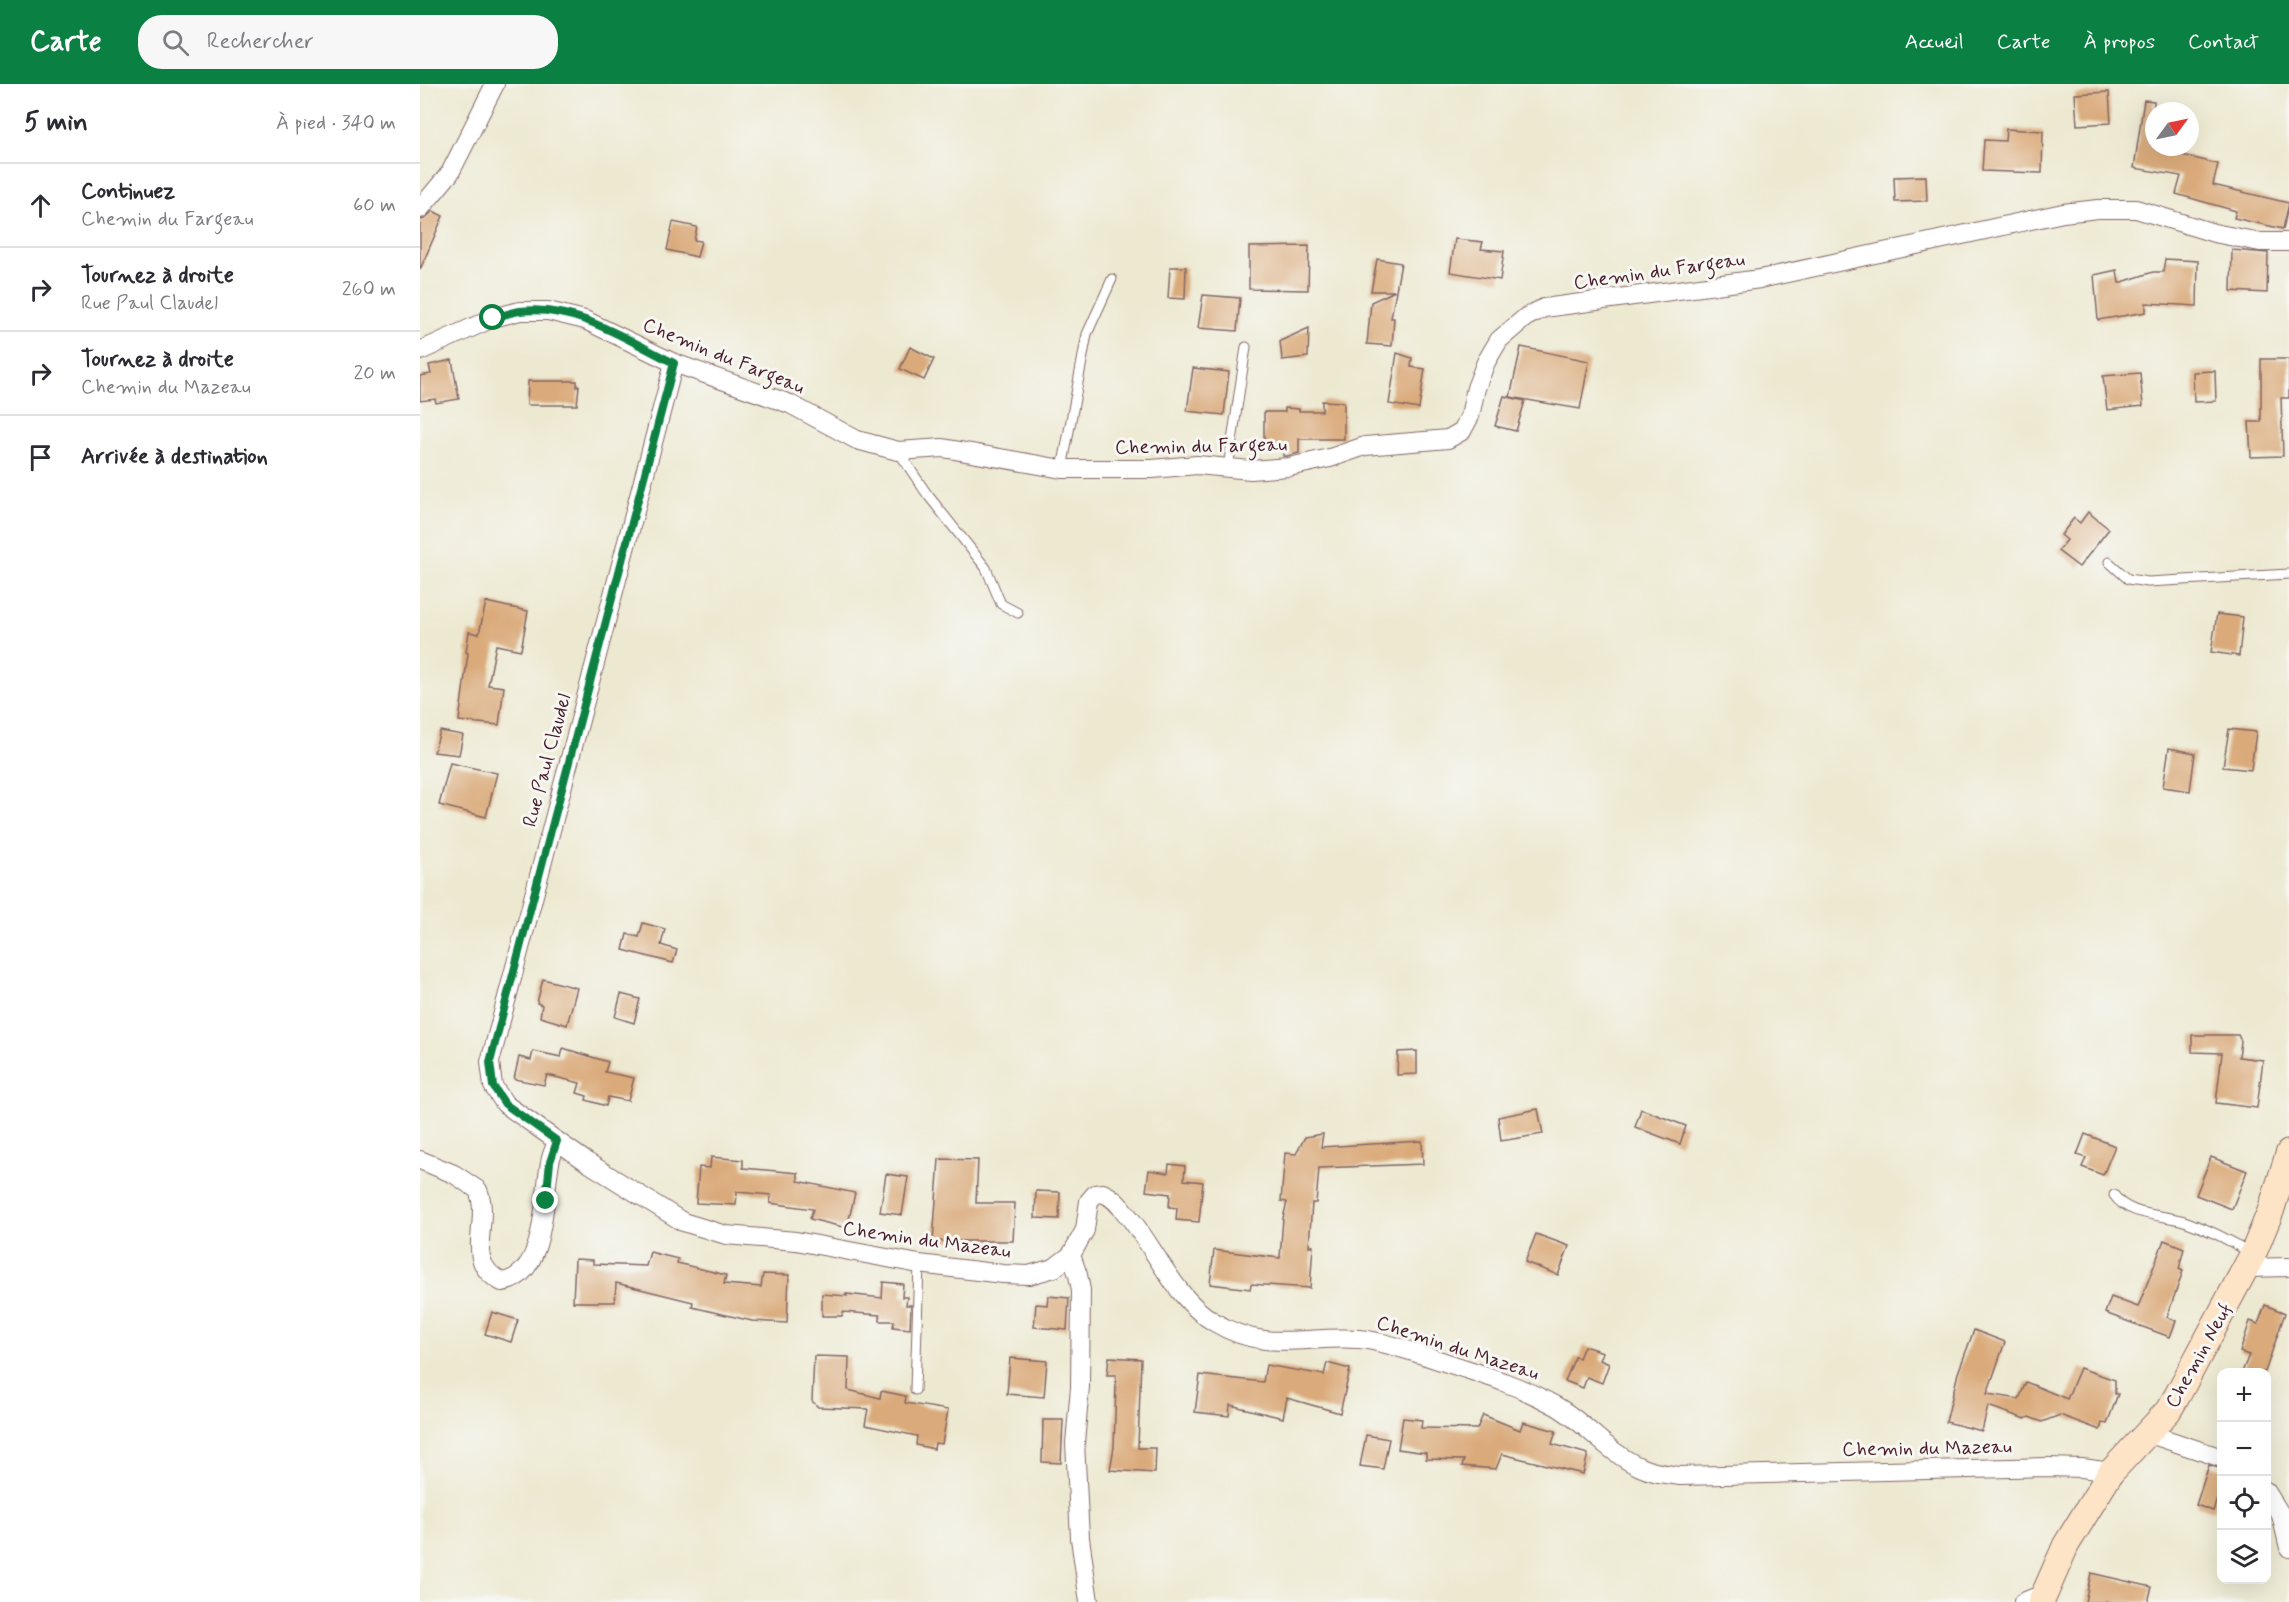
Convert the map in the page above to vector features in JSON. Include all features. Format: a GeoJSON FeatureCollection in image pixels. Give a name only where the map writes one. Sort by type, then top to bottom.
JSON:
{"type":"FeatureCollection","features":[{"type":"Feature","properties":{"kind":"main road","name":"Chemin Neuf"},"geometry":{"type":"LineString","coordinates":[[2036,1599],[2110,1472],[2168,1411],[2250,1261],[2271,1209],[2289,1153]]}},
{"type":"Feature","properties":{"kind":"street"},"geometry":{"type":"LineString","coordinates":[[420,208],[450,173],[495,84]]}},
{"type":"Feature","properties":{"kind":"street","name":"Chemin du Fargeau"},"geometry":{"type":"LineString","coordinates":[[420,351],[493,318],[520,311],[548,311],[585,320],[674,363],[790,404],[857,440],[898,451],[943,448],[1062,470],[1152,469],[1197,465],[1251,470],[1289,467],[1330,458],[1365,446],[1448,440],[1462,431],[1470,416],[1485,362],[1499,340],[1526,317],[1544,308],[1760,279],[2063,213],[2098,209],[2136,209],[2214,233],[2260,242],[2289,242]]}},
{"type":"Feature","properties":{"kind":"street","name":"Rue Paul Claudel"},"geometry":{"type":"LineString","coordinates":[[557,1141],[505,1104],[493,1086],[490,1062],[674,363]]}},
{"type":"Feature","properties":{"kind":"street"},"geometry":{"type":"LineString","coordinates":[[420,1160],[465,1179],[478,1190],[482,1210],[479,1257],[488,1273],[502,1282],[518,1276],[538,1245],[550,1162],[557,1141]]}},
{"type":"Feature","properties":{"kind":"street","name":"Chemin du Mazeau"},"geometry":{"type":"LineString","coordinates":[[557,1141],[683,1222],[726,1235],[795,1241],[919,1264],[1003,1274],[1029,1275],[1053,1268],[1071,1255],[1085,1230],[1089,1201],[1095,1194],[1103,1193],[1116,1202],[1138,1229],[1195,1309],[1236,1334],[1263,1342],[1362,1339],[1388,1344],[1519,1386],[1559,1408],[1623,1457],[1656,1473],[1680,1476],[2048,1467],[2110,1472]]}},
{"type":"Feature","properties":{"kind":"street"},"geometry":{"type":"LineString","coordinates":[[1071,1255],[1081,1290],[1080,1387],[1075,1443],[1080,1538],[1089,1602]]}},
{"type":"Feature","properties":{"kind":"street"},"geometry":{"type":"LineString","coordinates":[[2250,1261],[2289,1267]]}},
{"type":"Feature","properties":{"kind":"street"},"geometry":{"type":"LineString","coordinates":[[2147,1433],[2217,1456]]}},
{"type":"Feature","properties":{"kind":"street"},"geometry":{"type":"LineString","coordinates":[[2271,1499],[2281,1515],[2289,1548]]}},
{"type":"Feature","properties":{"kind":"lane"},"geometry":{"type":"LineString","coordinates":[[1062,470],[1087,334],[1112,279]]}},
{"type":"Feature","properties":{"kind":"lane"},"geometry":{"type":"LineString","coordinates":[[1228,468],[1246,347]]}},
{"type":"Feature","properties":{"kind":"lane"},"geometry":{"type":"LineString","coordinates":[[898,451],[927,494],[986,568],[1001,604],[1018,613]]}},
{"type":"Feature","properties":{"kind":"lane"},"geometry":{"type":"LineString","coordinates":[[2109,562],[2128,579],[2148,582],[2289,574]]}},
{"type":"Feature","properties":{"kind":"lane"},"geometry":{"type":"LineString","coordinates":[[2114,1195],[2120,1203],[2141,1211],[2185,1221],[2219,1235],[2250,1261]]}},
{"type":"Feature","properties":{"kind":"lane"},"geometry":{"type":"LineString","coordinates":[[915,1390],[919,1264]]}},
{"type":"Feature","properties":{"kind":"building"},"geometry":{"type":"Polygon","coordinates":[[[2109,92],[2111,123],[2077,125],[2075,94],[2109,92]]]}},
{"type":"Feature","properties":{"kind":"building"},"geometry":{"type":"Polygon","coordinates":[[[2144,100],[2154,101],[2145,102],[2145,156],[2186,156],[2218,164],[2213,185],[2289,203],[2283,229],[2234,218],[2236,211],[2176,194],[2181,176],[2134,168],[2144,100]]]}},
{"type":"Feature","properties":{"kind":"building"},"geometry":{"type":"Polygon","coordinates":[[[2006,129],[2043,131],[2042,173],[1982,171],[1984,140],[2005,141],[2006,129]]]}},
{"type":"Feature","properties":{"kind":"building"},"geometry":{"type":"Polygon","coordinates":[[[1926,176],[1927,201],[1895,202],[1894,177],[1926,176]]]}},
{"type":"Feature","properties":{"kind":"building"},"geometry":{"type":"Polygon","coordinates":[[[433,211],[443,216],[420,270],[420,220],[433,211]]]}},
{"type":"Feature","properties":{"kind":"building"},"geometry":{"type":"Polygon","coordinates":[[[673,222],[697,227],[694,240],[701,241],[697,257],[667,250],[673,222]]]}},
{"type":"Feature","properties":{"kind":"building"},"geometry":{"type":"Polygon","coordinates":[[[1455,239],[1483,242],[1481,249],[1504,251],[1500,280],[1450,272],[1455,239]]]}},
{"type":"Feature","properties":{"kind":"building"},"geometry":{"type":"Polygon","coordinates":[[[1309,246],[1308,290],[1249,289],[1249,247],[1309,246]]]}},
{"type":"Feature","properties":{"kind":"building"},"geometry":{"type":"Polygon","coordinates":[[[2232,250],[2268,253],[2267,293],[2231,291],[2232,250]]]}},
{"type":"Feature","properties":{"kind":"building"},"geometry":{"type":"Polygon","coordinates":[[[1377,259],[1401,263],[1391,318],[1394,318],[1392,346],[1367,344],[1371,302],[1395,291],[1371,291],[1377,259]]]}},
{"type":"Feature","properties":{"kind":"building"},"geometry":{"type":"Polygon","coordinates":[[[2165,259],[2198,261],[2197,306],[2146,303],[2146,312],[2098,320],[2094,275],[2117,270],[2119,283],[2153,272],[2163,272],[2165,259]]]}},
{"type":"Feature","properties":{"kind":"building"},"geometry":{"type":"Polygon","coordinates":[[[1170,267],[1186,267],[1185,299],[1168,298],[1170,267]]]}},
{"type":"Feature","properties":{"kind":"building"},"geometry":{"type":"Polygon","coordinates":[[[1203,295],[1240,298],[1237,331],[1198,328],[1203,295]]]}},
{"type":"Feature","properties":{"kind":"building"},"geometry":{"type":"Polygon","coordinates":[[[1309,328],[1308,357],[1282,360],[1280,341],[1309,328]]]}},
{"type":"Feature","properties":{"kind":"building"},"geometry":{"type":"Polygon","coordinates":[[[910,347],[934,359],[924,380],[900,369],[910,347]]]}},
{"type":"Feature","properties":{"kind":"building"},"geometry":{"type":"Polygon","coordinates":[[[1521,347],[1589,361],[1580,409],[1510,397],[1521,347]]]}},
{"type":"Feature","properties":{"kind":"building"},"geometry":{"type":"Polygon","coordinates":[[[1397,353],[1412,358],[1411,367],[1425,369],[1419,409],[1389,404],[1397,353]]]}},
{"type":"Feature","properties":{"kind":"building"},"geometry":{"type":"Polygon","coordinates":[[[2261,359],[2289,359],[2289,398],[2281,398],[2283,456],[2251,457],[2249,422],[2261,422],[2261,359]]]}},
{"type":"Feature","properties":{"kind":"building"},"geometry":{"type":"Polygon","coordinates":[[[452,360],[459,399],[436,403],[435,399],[420,401],[420,376],[431,374],[429,365],[452,360]]]}},
{"type":"Feature","properties":{"kind":"building"},"geometry":{"type":"Polygon","coordinates":[[[1193,368],[1229,372],[1224,415],[1187,411],[1193,368]]]}},
{"type":"Feature","properties":{"kind":"building"},"geometry":{"type":"Polygon","coordinates":[[[2215,371],[2216,401],[2194,402],[2193,372],[2215,371]]]}},
{"type":"Feature","properties":{"kind":"building"},"geometry":{"type":"Polygon","coordinates":[[[2140,373],[2143,406],[2107,410],[2103,376],[2140,373]]]}},
{"type":"Feature","properties":{"kind":"building"},"geometry":{"type":"Polygon","coordinates":[[[528,381],[577,381],[577,387],[579,386],[577,405],[527,405],[528,381]]]}},
{"type":"Feature","properties":{"kind":"building"},"geometry":{"type":"Polygon","coordinates":[[[1504,396],[1525,401],[1516,431],[1495,426],[1504,396]]]}},
{"type":"Feature","properties":{"kind":"building"},"geometry":{"type":"Polygon","coordinates":[[[1322,401],[1344,402],[1344,439],[1299,439],[1299,453],[1287,456],[1283,456],[1283,448],[1264,449],[1264,412],[1285,412],[1285,408],[1299,409],[1299,411],[1322,411],[1322,401]]]}},
{"type":"Feature","properties":{"kind":"building"},"geometry":{"type":"Polygon","coordinates":[[[2088,512],[2109,529],[2079,567],[2058,551],[2067,540],[2061,535],[2074,518],[2080,523],[2088,512]]]}},
{"type":"Feature","properties":{"kind":"building"},"geometry":{"type":"Polygon","coordinates":[[[486,602],[528,611],[521,650],[496,645],[488,685],[504,687],[499,725],[459,721],[469,632],[479,634],[486,602]]]}},
{"type":"Feature","properties":{"kind":"building"},"geometry":{"type":"Polygon","coordinates":[[[2217,614],[2243,617],[2239,656],[2211,652],[2217,614]]]}},
{"type":"Feature","properties":{"kind":"building"},"geometry":{"type":"Polygon","coordinates":[[[2229,729],[2256,732],[2251,770],[2223,767],[2229,729]]]}},
{"type":"Feature","properties":{"kind":"building"},"geometry":{"type":"Polygon","coordinates":[[[440,731],[463,735],[459,755],[434,752],[440,731]]]}},
{"type":"Feature","properties":{"kind":"building"},"geometry":{"type":"Polygon","coordinates":[[[2169,748],[2195,753],[2190,791],[2163,787],[2169,748]]]}},
{"type":"Feature","properties":{"kind":"building"},"geometry":{"type":"Polygon","coordinates":[[[450,763],[497,773],[486,817],[439,805],[450,763]]]}},
{"type":"Feature","properties":{"kind":"building"},"geometry":{"type":"Polygon","coordinates":[[[643,923],[665,929],[661,945],[677,950],[673,963],[623,950],[627,934],[639,937],[643,923]]]}},
{"type":"Feature","properties":{"kind":"building"},"geometry":{"type":"Polygon","coordinates":[[[543,979],[577,988],[567,1025],[540,1017],[542,1005],[537,1003],[543,979]]]}},
{"type":"Feature","properties":{"kind":"building"},"geometry":{"type":"Polygon","coordinates":[[[621,994],[640,999],[634,1023],[615,1017],[621,994]]]}},
{"type":"Feature","properties":{"kind":"building"},"geometry":{"type":"Polygon","coordinates":[[[2192,1035],[2238,1035],[2241,1041],[2239,1057],[2263,1060],[2257,1108],[2216,1103],[2222,1053],[2192,1052],[2192,1035]]]}},
{"type":"Feature","properties":{"kind":"building"},"geometry":{"type":"Polygon","coordinates":[[[563,1048],[608,1062],[605,1072],[634,1078],[628,1101],[608,1097],[606,1106],[586,1100],[587,1096],[577,1093],[580,1083],[547,1075],[544,1085],[514,1079],[519,1057],[531,1060],[533,1051],[561,1057],[563,1048]]]}},
{"type":"Feature","properties":{"kind":"building"},"geometry":{"type":"Polygon","coordinates":[[[1417,1051],[1417,1074],[1397,1075],[1398,1052],[1417,1051]]]}},
{"type":"Feature","properties":{"kind":"building"},"geometry":{"type":"Polygon","coordinates":[[[1538,1109],[1543,1134],[1501,1141],[1498,1117],[1538,1109]]]}},
{"type":"Feature","properties":{"kind":"building"},"geometry":{"type":"Polygon","coordinates":[[[1641,1109],[1686,1126],[1680,1144],[1635,1127],[1641,1109]]]}},
{"type":"Feature","properties":{"kind":"building"},"geometry":{"type":"Polygon","coordinates":[[[1323,1134],[1321,1147],[1422,1141],[1423,1164],[1319,1168],[1316,1203],[1312,1203],[1309,1246],[1313,1246],[1310,1288],[1251,1284],[1250,1289],[1210,1284],[1214,1250],[1280,1258],[1283,1218],[1287,1202],[1281,1201],[1285,1153],[1296,1154],[1305,1137],[1323,1134]]]}},
{"type":"Feature","properties":{"kind":"building"},"geometry":{"type":"Polygon","coordinates":[[[2085,1134],[2115,1146],[2103,1175],[2082,1167],[2086,1158],[2077,1155],[2085,1134]]]}},
{"type":"Feature","properties":{"kind":"building"},"geometry":{"type":"Polygon","coordinates":[[[711,1157],[743,1160],[743,1168],[798,1173],[798,1181],[855,1193],[847,1228],[810,1219],[813,1209],[770,1203],[771,1195],[737,1192],[736,1205],[696,1203],[699,1167],[710,1168],[711,1157]]]}},
{"type":"Feature","properties":{"kind":"building"},"geometry":{"type":"Polygon","coordinates":[[[2211,1157],[2247,1171],[2232,1209],[2196,1195],[2211,1157]]]}},
{"type":"Feature","properties":{"kind":"building"},"geometry":{"type":"Polygon","coordinates":[[[939,1159],[978,1160],[976,1203],[1015,1203],[1013,1241],[933,1241],[939,1159]]]}},
{"type":"Feature","properties":{"kind":"building"},"geometry":{"type":"Polygon","coordinates":[[[1169,1164],[1185,1166],[1184,1180],[1203,1182],[1199,1222],[1176,1220],[1177,1208],[1169,1207],[1170,1194],[1146,1191],[1149,1170],[1168,1173],[1169,1164]]]}},
{"type":"Feature","properties":{"kind":"building"},"geometry":{"type":"Polygon","coordinates":[[[886,1174],[908,1177],[902,1215],[880,1212],[886,1174]]]}},
{"type":"Feature","properties":{"kind":"building"},"geometry":{"type":"Polygon","coordinates":[[[1036,1191],[1060,1192],[1059,1219],[1035,1218],[1036,1191]]]}},
{"type":"Feature","properties":{"kind":"building"},"geometry":{"type":"Polygon","coordinates":[[[1536,1234],[1569,1246],[1558,1275],[1525,1262],[1536,1234]]]}},
{"type":"Feature","properties":{"kind":"building"},"geometry":{"type":"Polygon","coordinates":[[[2164,1240],[2184,1248],[2179,1269],[2183,1271],[2167,1317],[2176,1321],[2170,1337],[2105,1313],[2111,1297],[2138,1307],[2164,1240]]]}},
{"type":"Feature","properties":{"kind":"building"},"geometry":{"type":"Polygon","coordinates":[[[650,1252],[678,1259],[677,1263],[726,1275],[724,1284],[761,1287],[763,1274],[789,1275],[787,1323],[752,1321],[692,1307],[693,1302],[616,1283],[615,1302],[573,1302],[575,1259],[593,1260],[593,1264],[646,1266],[650,1252]]]}},
{"type":"Feature","properties":{"kind":"building"},"geometry":{"type":"Polygon","coordinates":[[[883,1282],[903,1284],[902,1297],[907,1297],[906,1305],[911,1305],[910,1329],[893,1327],[894,1321],[880,1321],[880,1315],[843,1312],[842,1316],[822,1316],[822,1294],[882,1298],[883,1282]]]}},
{"type":"Feature","properties":{"kind":"building"},"geometry":{"type":"Polygon","coordinates":[[[1048,1296],[1069,1298],[1067,1330],[1034,1327],[1036,1304],[1047,1305],[1048,1296]]]}},
{"type":"Feature","properties":{"kind":"building"},"geometry":{"type":"Polygon","coordinates":[[[2265,1305],[2285,1313],[2266,1368],[2244,1368],[2249,1355],[2240,1352],[2250,1321],[2258,1324],[2265,1305]]]}},
{"type":"Feature","properties":{"kind":"building"},"geometry":{"type":"Polygon","coordinates":[[[492,1312],[518,1320],[511,1342],[485,1334],[492,1312]]]}},
{"type":"Feature","properties":{"kind":"building"},"geometry":{"type":"Polygon","coordinates":[[[1974,1330],[2005,1342],[1987,1394],[2019,1399],[2026,1382],[2067,1399],[2080,1368],[2115,1380],[2115,1394],[2118,1394],[2107,1424],[2102,1423],[2100,1430],[2060,1415],[2042,1422],[2029,1417],[2025,1419],[1988,1406],[1982,1431],[1946,1422],[1958,1373],[1974,1330]]]}},
{"type":"Feature","properties":{"kind":"building"},"geometry":{"type":"Polygon","coordinates":[[[1584,1346],[1603,1352],[1600,1360],[1609,1364],[1602,1383],[1587,1377],[1583,1388],[1565,1381],[1575,1357],[1579,1358],[1584,1346]]]}},
{"type":"Feature","properties":{"kind":"building"},"geometry":{"type":"Polygon","coordinates":[[[814,1356],[849,1357],[848,1390],[880,1398],[881,1391],[906,1396],[905,1403],[948,1410],[942,1444],[935,1443],[934,1449],[916,1445],[917,1436],[865,1425],[868,1409],[818,1407],[812,1401],[814,1356]]]}},
{"type":"Feature","properties":{"kind":"building"},"geometry":{"type":"Polygon","coordinates":[[[1109,1357],[1141,1359],[1138,1448],[1156,1448],[1155,1473],[1110,1470],[1114,1447],[1116,1375],[1107,1375],[1109,1357]]]}},
{"type":"Feature","properties":{"kind":"building"},"geometry":{"type":"Polygon","coordinates":[[[1010,1358],[1047,1361],[1044,1397],[1007,1394],[1010,1358]]]}},
{"type":"Feature","properties":{"kind":"building"},"geometry":{"type":"Polygon","coordinates":[[[1327,1363],[1350,1369],[1340,1413],[1287,1398],[1283,1418],[1230,1405],[1229,1416],[1195,1412],[1200,1375],[1263,1382],[1266,1365],[1324,1375],[1327,1363]]]}},
{"type":"Feature","properties":{"kind":"building"},"geometry":{"type":"Polygon","coordinates":[[[1483,1415],[1520,1430],[1523,1422],[1556,1431],[1552,1444],[1588,1454],[1583,1474],[1502,1454],[1496,1469],[1462,1466],[1464,1460],[1426,1459],[1426,1453],[1398,1449],[1403,1418],[1422,1420],[1421,1428],[1477,1429],[1483,1415]]]}},
{"type":"Feature","properties":{"kind":"building"},"geometry":{"type":"Polygon","coordinates":[[[1043,1420],[1063,1420],[1061,1463],[1042,1462],[1043,1420]]]}},
{"type":"Feature","properties":{"kind":"building"},"geometry":{"type":"Polygon","coordinates":[[[1366,1435],[1389,1439],[1383,1469],[1360,1466],[1366,1435]]]}},
{"type":"Feature","properties":{"kind":"building"},"geometry":{"type":"Polygon","coordinates":[[[2209,1465],[2217,1467],[2217,1499],[2213,1511],[2196,1505],[2209,1465]]]}},
{"type":"Feature","properties":{"kind":"building"},"geometry":{"type":"Polygon","coordinates":[[[2091,1573],[2152,1587],[2148,1602],[2085,1602],[2091,1573]]]}},
{"type":"Feature","properties":{"kind":"route"},"geometry":{"type":"LineString","coordinates":[[493,318],[520,311],[548,311],[585,320],[674,363],[490,1062],[493,1086],[505,1104],[557,1141],[550,1162],[546,1201]]}}]}
